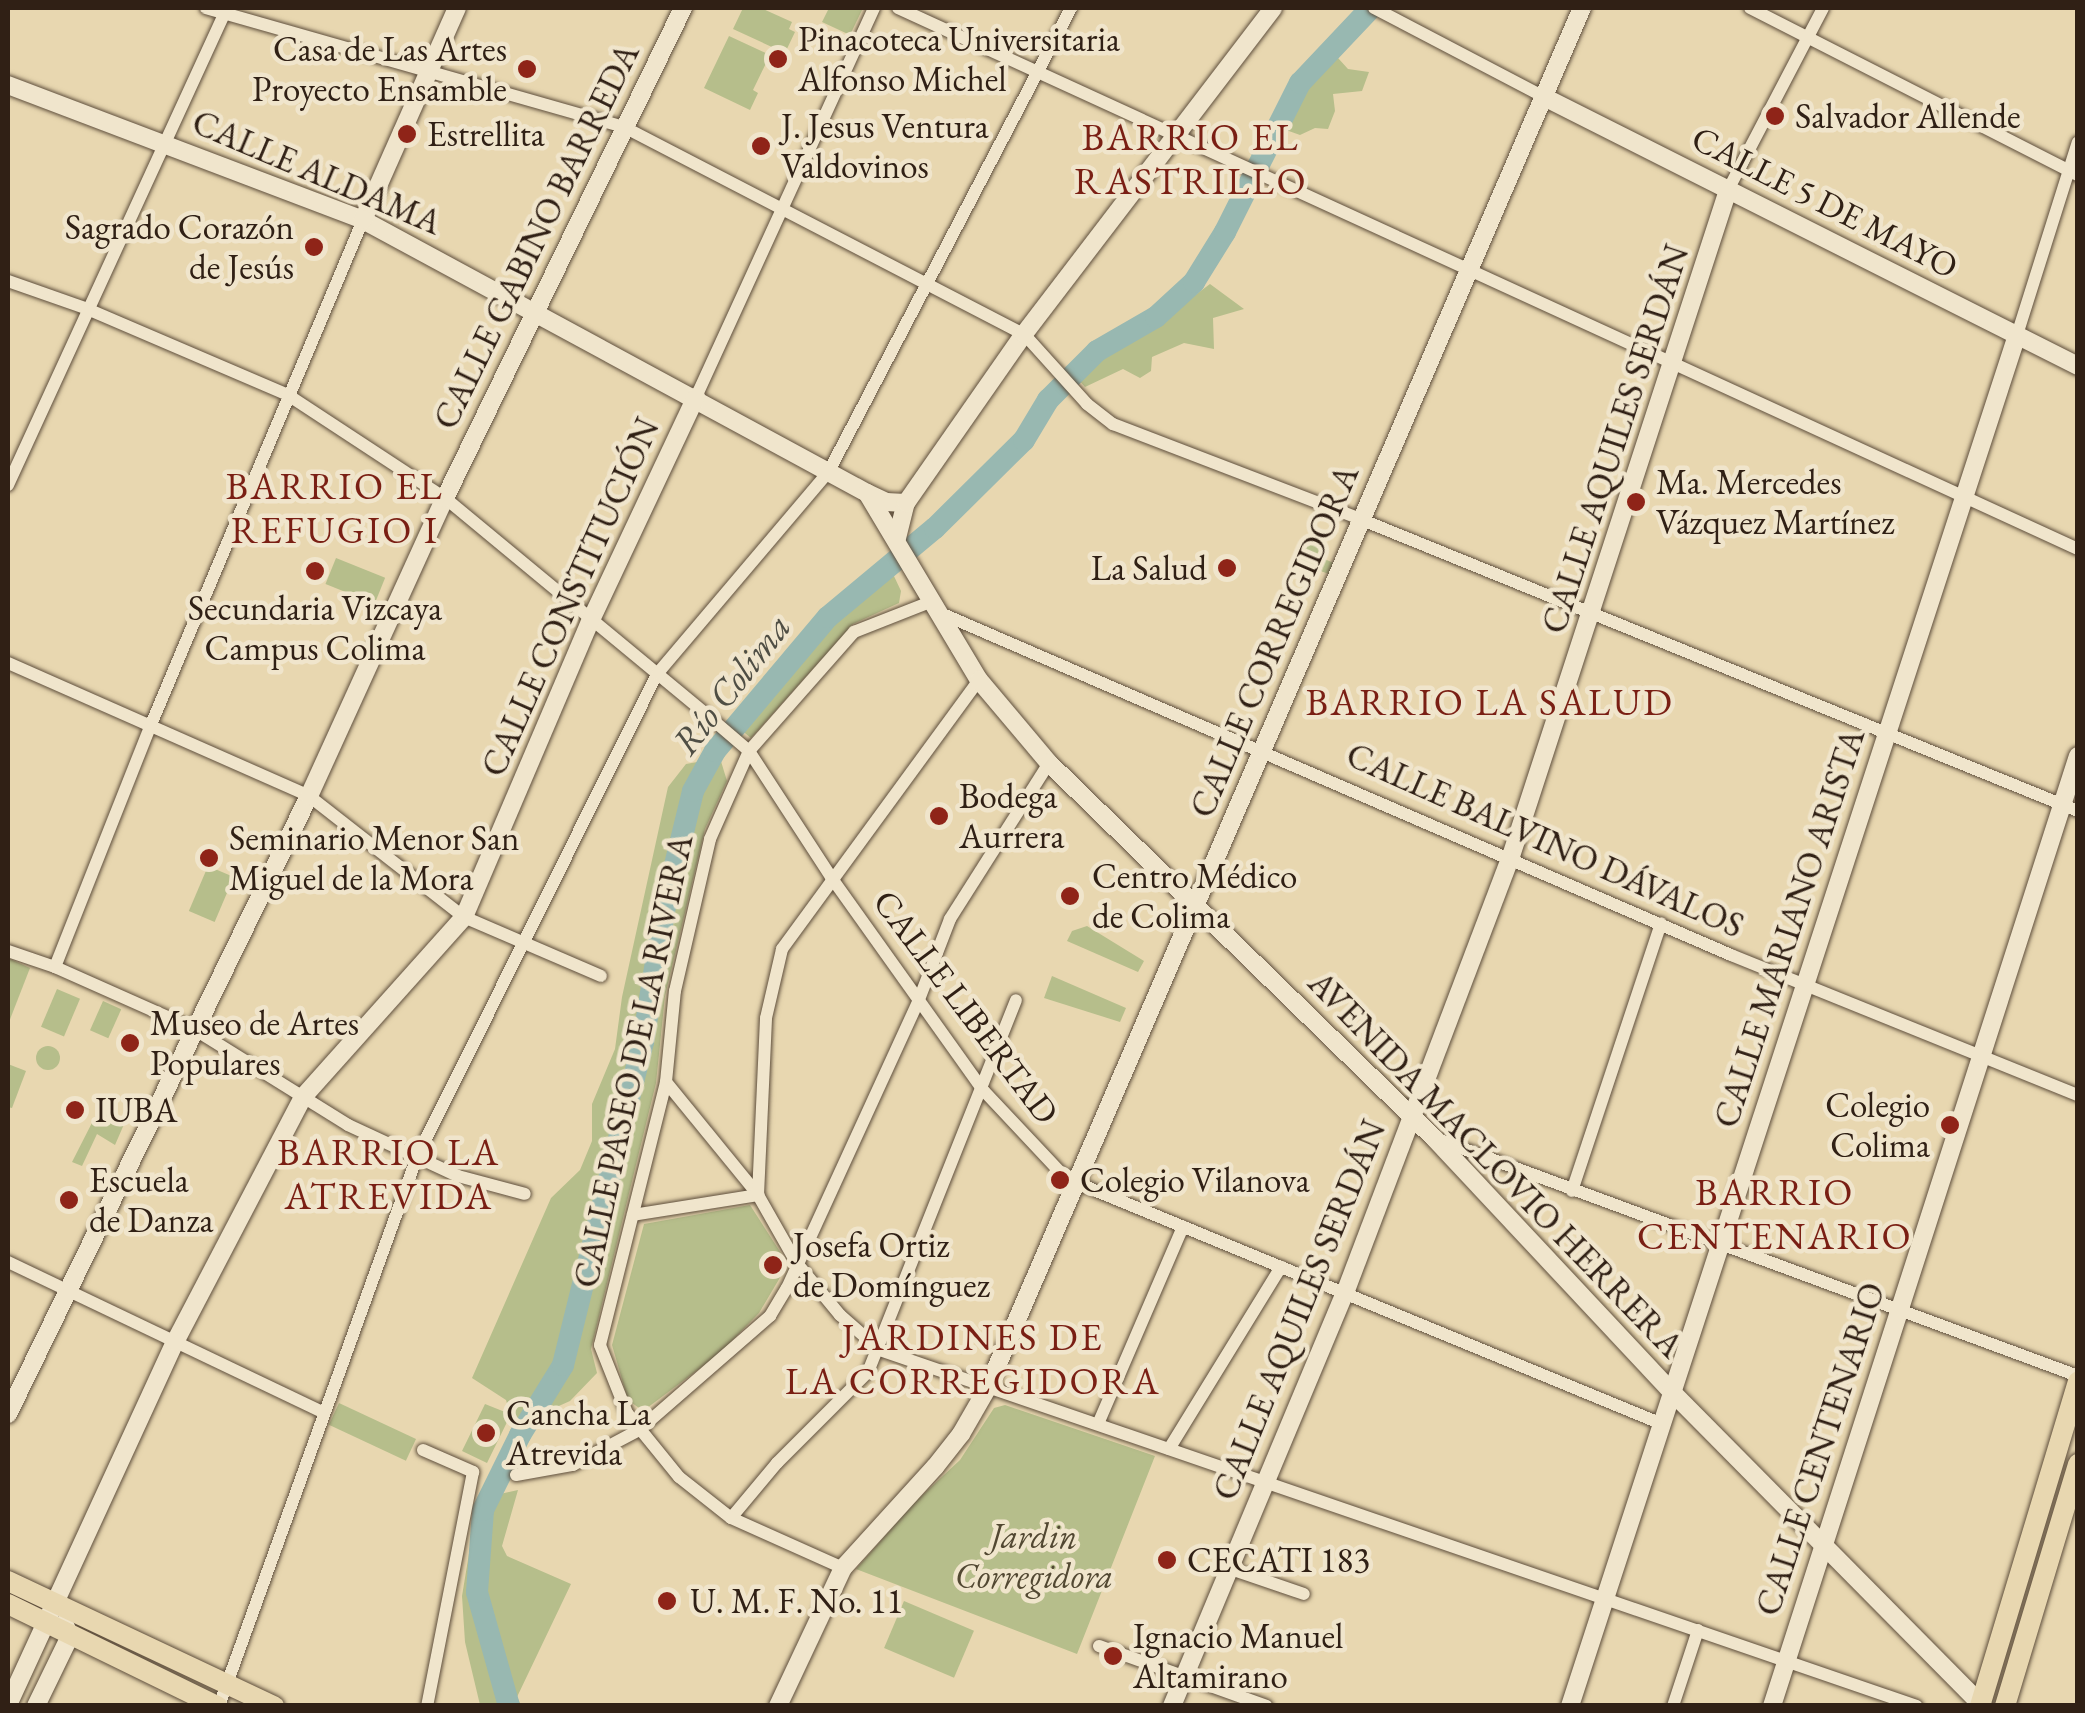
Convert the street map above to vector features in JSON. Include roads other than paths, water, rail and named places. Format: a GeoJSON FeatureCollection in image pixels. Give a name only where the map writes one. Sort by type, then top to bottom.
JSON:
{"type":"FeatureCollection","features":[{"type":"Feature","properties":{"kind":"main road"},"geometry":{"type":"LineString","coordinates":[[1982,1700],[2078,1379]]}},
{"type":"Feature","properties":{"kind":"main road"},"geometry":{"type":"LineString","coordinates":[[2005,1705],[2078,1464]]}},
{"type":"Feature","properties":{"kind":"main road"},"geometry":{"type":"LineString","coordinates":[[8,1581],[51,1614],[70,1636],[218,1706]]}},
{"type":"Feature","properties":{"kind":"main road"},"geometry":{"type":"LineString","coordinates":[[8,1604],[51,1614],[228,1683],[274,1706]]}},
{"type":"Feature","properties":{"kind":"street"},"geometry":{"type":"LineString","coordinates":[[206,8],[624,127],[1024,334],[1087,404],[1114,424],[1360,519],[2070,808]]}},
{"type":"Feature","properties":{"kind":"street"},"geometry":{"type":"LineString","coordinates":[[55,966],[288,395],[457,8]]}},
{"type":"Feature","properties":{"kind":"street","name":"CALLE GABINO BARREDA"},"geometry":{"type":"LineString","coordinates":[[8,1414],[309,796],[444,498],[683,8]]}},
{"type":"Feature","properties":{"kind":"street","name":"CALLE CONSTITUCIÓN"},"geometry":{"type":"LineString","coordinates":[[8,1705],[174,1342],[304,1097],[464,917],[590,622],[874,8]]}},
{"type":"Feature","properties":{"kind":"street"},"geometry":{"type":"LineString","coordinates":[[898,8],[2078,549]]}},
{"type":"Feature","properties":{"kind":"street"},"geometry":{"type":"LineString","coordinates":[[218,1706],[417,1157],[656,674],[829,471],[1071,8]]}},
{"type":"Feature","properties":{"kind":"street"},"geometry":{"type":"LineString","coordinates":[[896,538],[906,502],[1024,334],[1273,8]]}},
{"type":"Feature","properties":{"kind":"street"},"geometry":{"type":"LineString","coordinates":[[1374,8],[1544,96]]}},
{"type":"Feature","properties":{"kind":"street","name":"CALLE CORREGIDORA"},"geometry":{"type":"LineString","coordinates":[[778,1706],[843,1568],[962,1434],[988,1387],[1582,8]]}},
{"type":"Feature","properties":{"kind":"street"},"geometry":{"type":"LineString","coordinates":[[1750,8],[2074,173]]}},
{"type":"Feature","properties":{"kind":"street","name":"CALLE AQUILES SERDÁN"},"geometry":{"type":"LineString","coordinates":[[1172,1706],[1345,1294],[1511,856],[1675,365],[1728,190],[1823,8]]}},
{"type":"Feature","properties":{"kind":"street"},"geometry":{"type":"LineString","coordinates":[[8,486],[86,308],[225,11]]}},
{"type":"Feature","properties":{"kind":"street","name":"CALLE ALDAMA"},"geometry":{"type":"LineString","coordinates":[[8,85],[363,220],[696,397],[866,493]]}},
{"type":"Feature","properties":{"kind":"street","name":"CALLE 5 DE MAYO"},"geometry":{"type":"LineString","coordinates":[[1544,96],[2078,366]]}},
{"type":"Feature","properties":{"kind":"street","name":"CALLE MARIANO ARISTA"},"geometry":{"type":"LineString","coordinates":[[1570,1706],[2017,335],[2074,173],[2078,142]]}},
{"type":"Feature","properties":{"kind":"street","name":"CALLE LIBERTAD"},"geometry":{"type":"LineString","coordinates":[[8,281],[86,308],[288,395],[444,498],[707,715],[749,751],[831,877],[983,1090],[1019,1133],[1077,1183],[1662,1424]]}},
{"type":"Feature","properties":{"kind":"street"},"geometry":{"type":"LineString","coordinates":[[866,493],[886,502],[906,502]]}},
{"type":"Feature","properties":{"kind":"street","name":"AVENIDA MACLOVIO HERRERA"},"geometry":{"type":"LineString","coordinates":[[866,493],[979,680],[1048,763],[1435,1138],[1672,1392],[1982,1700]]}},
{"type":"Feature","properties":{"kind":"street","name":"CALLE BALVINO DÁVALOS"},"geometry":{"type":"LineString","coordinates":[[930,601],[1804,986],[2078,1095]]}},
{"type":"Feature","properties":{"kind":"street","name":"CALLE PASEO DE LA RIVERA"},"geometry":{"type":"LineString","coordinates":[[843,1568],[732,1518],[679,1477],[627,1413],[600,1345],[666,1082],[676,990],[710,839],[749,751],[854,632],[930,601]]}},
{"type":"Feature","properties":{"kind":"street"},"geometry":{"type":"LineString","coordinates":[[8,663],[309,796],[464,917],[601,976]]}},
{"type":"Feature","properties":{"kind":"street"},"geometry":{"type":"LineString","coordinates":[[758,1194],[766,1018],[782,949],[831,877],[979,680]]}},
{"type":"Feature","properties":{"kind":"street","name":"CALLE CENTENARIO"},"geometry":{"type":"LineString","coordinates":[[1772,1706],[1981,1056],[2070,808],[2078,756]]}},
{"type":"Feature","properties":{"kind":"street"},"geometry":{"type":"LineString","coordinates":[[516,1476],[573,1465],[639,1430],[770,1316],[918,1002],[950,919],[1048,763]]}},
{"type":"Feature","properties":{"kind":"street"},"geometry":{"type":"LineString","coordinates":[[1572,1190],[1662,923]]}},
{"type":"Feature","properties":{"kind":"street"},"geometry":{"type":"LineString","coordinates":[[8,952],[55,966],[194,1029],[348,1125],[458,1176],[525,1194]]}},
{"type":"Feature","properties":{"kind":"street"},"geometry":{"type":"LineString","coordinates":[[732,1518],[777,1463],[868,1372],[880,1350],[1016,1000]]}},
{"type":"Feature","properties":{"kind":"street"},"geometry":{"type":"LineString","coordinates":[[666,1082],[758,1194],[796,1262],[840,1315],[880,1350],[1917,1706]]}},
{"type":"Feature","properties":{"kind":"street"},"geometry":{"type":"LineString","coordinates":[[1435,1138],[2078,1379]]}},
{"type":"Feature","properties":{"kind":"street"},"geometry":{"type":"LineString","coordinates":[[633,1215],[758,1194]]}},
{"type":"Feature","properties":{"kind":"street"},"geometry":{"type":"LineString","coordinates":[[1098,1424],[1183,1227]]}},
{"type":"Feature","properties":{"kind":"street"},"geometry":{"type":"LineString","coordinates":[[8,1262],[322,1412]]}},
{"type":"Feature","properties":{"kind":"street"},"geometry":{"type":"LineString","coordinates":[[1169,1449],[1281,1267]]}},
{"type":"Feature","properties":{"kind":"street"},"geometry":{"type":"LineString","coordinates":[[423,1450],[473,1472],[426,1706]]}},
{"type":"Feature","properties":{"kind":"street"},"geometry":{"type":"LineString","coordinates":[[1228,1568],[1304,1594]]}},
{"type":"Feature","properties":{"kind":"street"},"geometry":{"type":"LineString","coordinates":[[1672,1706],[1698,1630]]}},
{"type":"Feature","properties":{"kind":"street"},"geometry":{"type":"LineString","coordinates":[[36,1706],[70,1636]]}},
{"type":"Feature","properties":{"kind":"street"},"geometry":{"type":"LineString","coordinates":[[1099,1646],[1268,1706]]}},
{"type":"Feature","properties":{"kind":"street"},"geometry":{"type":"LineString","coordinates":[[1982,1700],[2005,1705]]}},
{"type":"Feature","properties":{"kind":"waterway","name":"Río Colima"},"geometry":{"type":"LineString","coordinates":[[509,1706],[477,1592],[483,1510],[520,1435],[563,1365],[643,1042],[665,906],[693,791],[715,751],[828,617],[935,528],[1024,440],[1048,400],[1097,351],[1156,317],[1194,282],[1225,232],[1300,83],[1371,8]]}},
{"type":"Feature","properties":{"kind":"place","name":"Pinacoteca Universitaria Alfonso Michel"},"geometry":{"type":"Point","coordinates":[778,59]}},
{"type":"Feature","properties":{"kind":"place","name":"Casa de Las Artes Proyecto Ensamble"},"geometry":{"type":"Point","coordinates":[527,69]}},
{"type":"Feature","properties":{"kind":"place","name":"Salvador Allende"},"geometry":{"type":"Point","coordinates":[1775,116]}},
{"type":"Feature","properties":{"kind":"place","name":"Estrellita"},"geometry":{"type":"Point","coordinates":[407,134]}},
{"type":"Feature","properties":{"kind":"place","name":"J. Jesus Ventura Valdovinos"},"geometry":{"type":"Point","coordinates":[761,146]}},
{"type":"Feature","properties":{"kind":"place","name":"Sagrado Corazón de Jesús"},"geometry":{"type":"Point","coordinates":[314,247]}},
{"type":"Feature","properties":{"kind":"place","name":"Ma. Mercedes Vázquez Martínez"},"geometry":{"type":"Point","coordinates":[1636,502]}},
{"type":"Feature","properties":{"kind":"place","name":"La Salud"},"geometry":{"type":"Point","coordinates":[1227,568]}},
{"type":"Feature","properties":{"kind":"place","name":"Secundaria Vizcaya Campus Colima"},"geometry":{"type":"Point","coordinates":[315,571]}},
{"type":"Feature","properties":{"kind":"place","name":"Bodega Aurrera"},"geometry":{"type":"Point","coordinates":[939,816]}},
{"type":"Feature","properties":{"kind":"place","name":"Seminario Menor San Miguel de la Mora"},"geometry":{"type":"Point","coordinates":[209,858]}},
{"type":"Feature","properties":{"kind":"place","name":"Centro Médico de Colima"},"geometry":{"type":"Point","coordinates":[1070,896]}},
{"type":"Feature","properties":{"kind":"place","name":"Museo de Artes Populares"},"geometry":{"type":"Point","coordinates":[130,1043]}},
{"type":"Feature","properties":{"kind":"place","name":"IUBA"},"geometry":{"type":"Point","coordinates":[75,1110]}},
{"type":"Feature","properties":{"kind":"place","name":"Colegio Colima"},"geometry":{"type":"Point","coordinates":[1950,1125]}},
{"type":"Feature","properties":{"kind":"place","name":"Colegio Vilanova"},"geometry":{"type":"Point","coordinates":[1060,1180]}},
{"type":"Feature","properties":{"kind":"place","name":"Escuela de Danza"},"geometry":{"type":"Point","coordinates":[69,1200]}},
{"type":"Feature","properties":{"kind":"place","name":"Josefa Ortiz de Domínguez"},"geometry":{"type":"Point","coordinates":[773,1265]}},
{"type":"Feature","properties":{"kind":"place","name":"Cancha La Atrevida"},"geometry":{"type":"Point","coordinates":[486,1433]}},
{"type":"Feature","properties":{"kind":"place","name":"CECATI 183"},"geometry":{"type":"Point","coordinates":[1167,1560]}},
{"type":"Feature","properties":{"kind":"place","name":"U. M. F. No. 11"},"geometry":{"type":"Point","coordinates":[667,1601]}},
{"type":"Feature","properties":{"kind":"place","name":"Ignacio Manuel Altamirano"},"geometry":{"type":"Point","coordinates":[1113,1656]}},
{"type":"Feature","properties":{"kind":"district","name":"BARRIO EL RASTRILLO"},"geometry":{"type":"Point","coordinates":[1191,158]}},
{"type":"Feature","properties":{"kind":"district","name":"BARRIO EL REFUGIO I"},"geometry":{"type":"Point","coordinates":[335,508]}},
{"type":"Feature","properties":{"kind":"district","name":"BARRIO LA SALUD"},"geometry":{"type":"Point","coordinates":[1490,702]}},
{"type":"Feature","properties":{"kind":"district","name":"BARRIO LA ATREVIDA"},"geometry":{"type":"Point","coordinates":[389,1174]}},
{"type":"Feature","properties":{"kind":"district","name":"BARRIO CENTENARIO"},"geometry":{"type":"Point","coordinates":[1775,1214]}},
{"type":"Feature","properties":{"kind":"district","name":"JARDINES DE LA CORREGIDORA"},"geometry":{"type":"Point","coordinates":[973,1359]}},
{"type":"Feature","properties":{"kind":"park label","name":"Jardin Corregidora"},"geometry":{"type":"Point","coordinates":[1034,1556]}}]}
